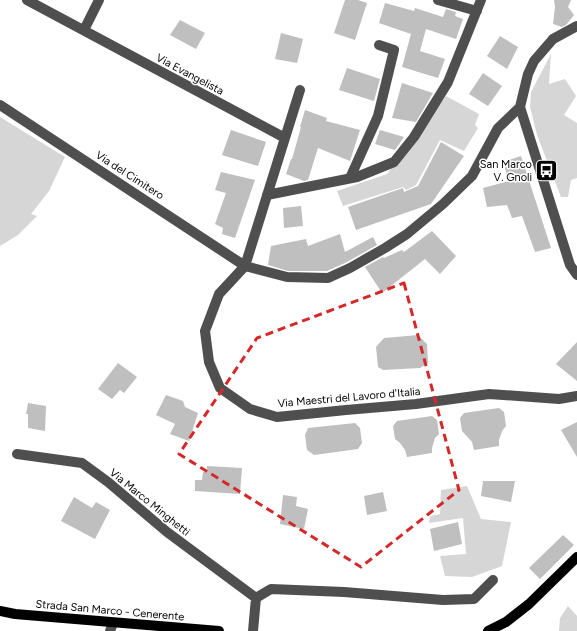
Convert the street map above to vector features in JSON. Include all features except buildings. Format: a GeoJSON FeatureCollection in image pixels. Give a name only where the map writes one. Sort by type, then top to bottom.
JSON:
{"type":"FeatureCollection","features":[{"type":"Feature","properties":{"kind":"main road"},"geometry":{"type":"LineString","coordinates":[[488,631],[506,622],[529,604],[573,566],[577,557]]}},
{"type":"Feature","properties":{"kind":"main road","name":"Strada San Marco - Cenerente"},"geometry":{"type":"LineString","coordinates":[[0,611],[111,627],[219,631]]}},
{"type":"Feature","properties":{"kind":"street","name":"Via Evangelista"},"geometry":{"type":"LineString","coordinates":[[27,0],[285,138]]}},
{"type":"Feature","properties":{"kind":"street"},"geometry":{"type":"LineString","coordinates":[[84,30],[99,0]]}},
{"type":"Feature","properties":{"kind":"street"},"geometry":{"type":"LineString","coordinates":[[438,0],[477,11]]}},
{"type":"Feature","properties":{"kind":"street"},"geometry":{"type":"LineString","coordinates":[[267,194],[357,177],[394,162],[414,137],[448,82],[481,0]]}},
{"type":"Feature","properties":{"kind":"street"},"geometry":{"type":"LineString","coordinates":[[577,26],[553,39],[534,61],[528,74],[520,107],[567,258],[577,275]]}},
{"type":"Feature","properties":{"kind":"street"},"geometry":{"type":"LineString","coordinates":[[350,178],[378,116],[394,50],[378,45]]}},
{"type":"Feature","properties":{"kind":"street"},"geometry":{"type":"LineString","coordinates":[[245,266],[300,90]]}},
{"type":"Feature","properties":{"kind":"street","name":"Via del Cimitero"},"geometry":{"type":"LineString","coordinates":[[0,106],[114,179],[245,266],[287,277],[328,278],[350,268],[407,234],[443,204],[472,176],[498,128],[520,107]]}},
{"type":"Feature","properties":{"kind":"street","name":"Via Maestri del Lavoro d'Italia"},"geometry":{"type":"LineString","coordinates":[[245,266],[219,294],[205,331],[209,362],[220,388],[250,409],[277,417],[416,404],[489,394],[559,399],[577,396]]}},
{"type":"Feature","properties":{"kind":"street","name":"Via Marco Minghetti"},"geometry":{"type":"LineString","coordinates":[[17,454],[82,464],[108,482],[167,532],[256,598]]}},
{"type":"Feature","properties":{"kind":"street"},"geometry":{"type":"LineString","coordinates":[[253,631],[256,598],[271,589],[344,592],[444,600],[474,599],[493,580]]}},
{"type":"Feature","properties":{"kind":"highlighted area"},"geometry":{"type":"Polygon","coordinates":[[[404,283],[459,490],[361,567],[179,454],[257,338],[404,283]]]}},
{"type":"Feature","properties":{"kind":"shaded area"},"geometry":{"type":"Polygon","coordinates":[[[551,54],[549,84],[565,79],[576,96],[564,115],[577,123],[577,178],[571,180],[568,197],[561,197],[537,135],[530,107],[531,92],[551,54]]]}},
{"type":"Feature","properties":{"kind":"shaded area"},"geometry":{"type":"Polygon","coordinates":[[[446,96],[479,114],[475,125],[478,128],[464,151],[440,140],[416,185],[406,190],[403,187],[343,206],[337,191],[387,174],[446,96]]]}},
{"type":"Feature","properties":{"kind":"shaded area"},"geometry":{"type":"Polygon","coordinates":[[[0,117],[65,157],[49,191],[31,214],[37,216],[18,235],[0,246],[0,117]]]}},
{"type":"Feature","properties":{"kind":"shaded area"},"geometry":{"type":"Polygon","coordinates":[[[467,486],[481,519],[511,522],[502,566],[472,577],[445,576],[440,556],[466,554],[463,518],[429,523],[430,516],[440,514],[441,490],[467,486]]]}},
{"type":"Feature","properties":{"kind":"shaded area"},"geometry":{"type":"Polygon","coordinates":[[[568,606],[577,616],[577,631],[559,631],[560,618],[568,606]]]}},
{"type":"Feature","properties":{"kind":"place","name":"San Marco V. Gnoli"},"geometry":{"type":"Point","coordinates":[547,170]}}]}
